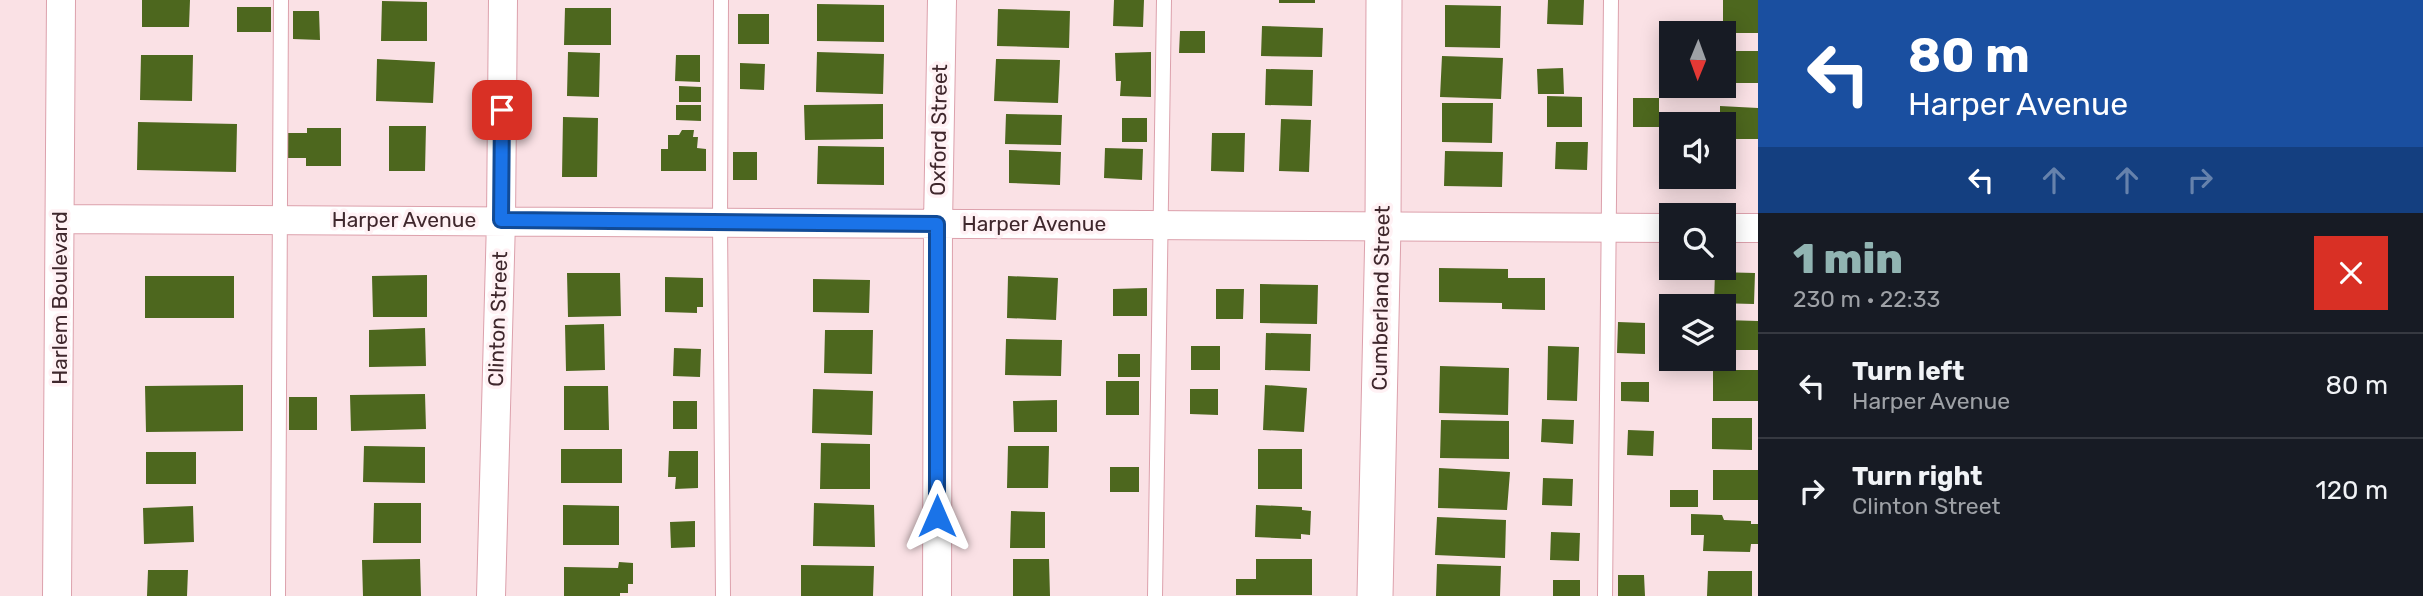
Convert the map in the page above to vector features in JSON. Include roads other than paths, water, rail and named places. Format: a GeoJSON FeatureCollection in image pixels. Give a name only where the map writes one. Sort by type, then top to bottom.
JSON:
{"type":"FeatureCollection","features":[{"type":"Feature","properties":{"kind":"street","name":"Harlem Boulevard"},"geometry":{"type":"LineString","coordinates":[[57,596],[61,0]]}},
{"type":"Feature","properties":{"kind":"street","name":"Clinton Street"},"geometry":{"type":"LineString","coordinates":[[491,596],[501,220],[503,0]]}},
{"type":"Feature","properties":{"kind":"street","name":"Oxford Street"},"geometry":{"type":"LineString","coordinates":[[937,596],[937,224],[942,0]]}},
{"type":"Feature","properties":{"kind":"street","name":"Cumberland Street"},"geometry":{"type":"LineString","coordinates":[[1376,596],[1384,0]]}},
{"type":"Feature","properties":{"kind":"street","name":"Harper Avenue"},"geometry":{"type":"LineString","coordinates":[[60,219],[1659,228]]}},
{"type":"Feature","properties":{"kind":"street"},"geometry":{"type":"LineString","coordinates":[[1736,228],[1758,228]]}},
{"type":"Feature","properties":{"kind":"lane"},"geometry":{"type":"LineString","coordinates":[[278,596],[281,0]]}},
{"type":"Feature","properties":{"kind":"lane"},"geometry":{"type":"LineString","coordinates":[[721,0],[723,596]]}},
{"type":"Feature","properties":{"kind":"lane"},"geometry":{"type":"LineString","coordinates":[[1155,596],[1164,0]]}},
{"type":"Feature","properties":{"kind":"lane"},"geometry":{"type":"LineString","coordinates":[[1605,596],[1611,0]]}}]}
